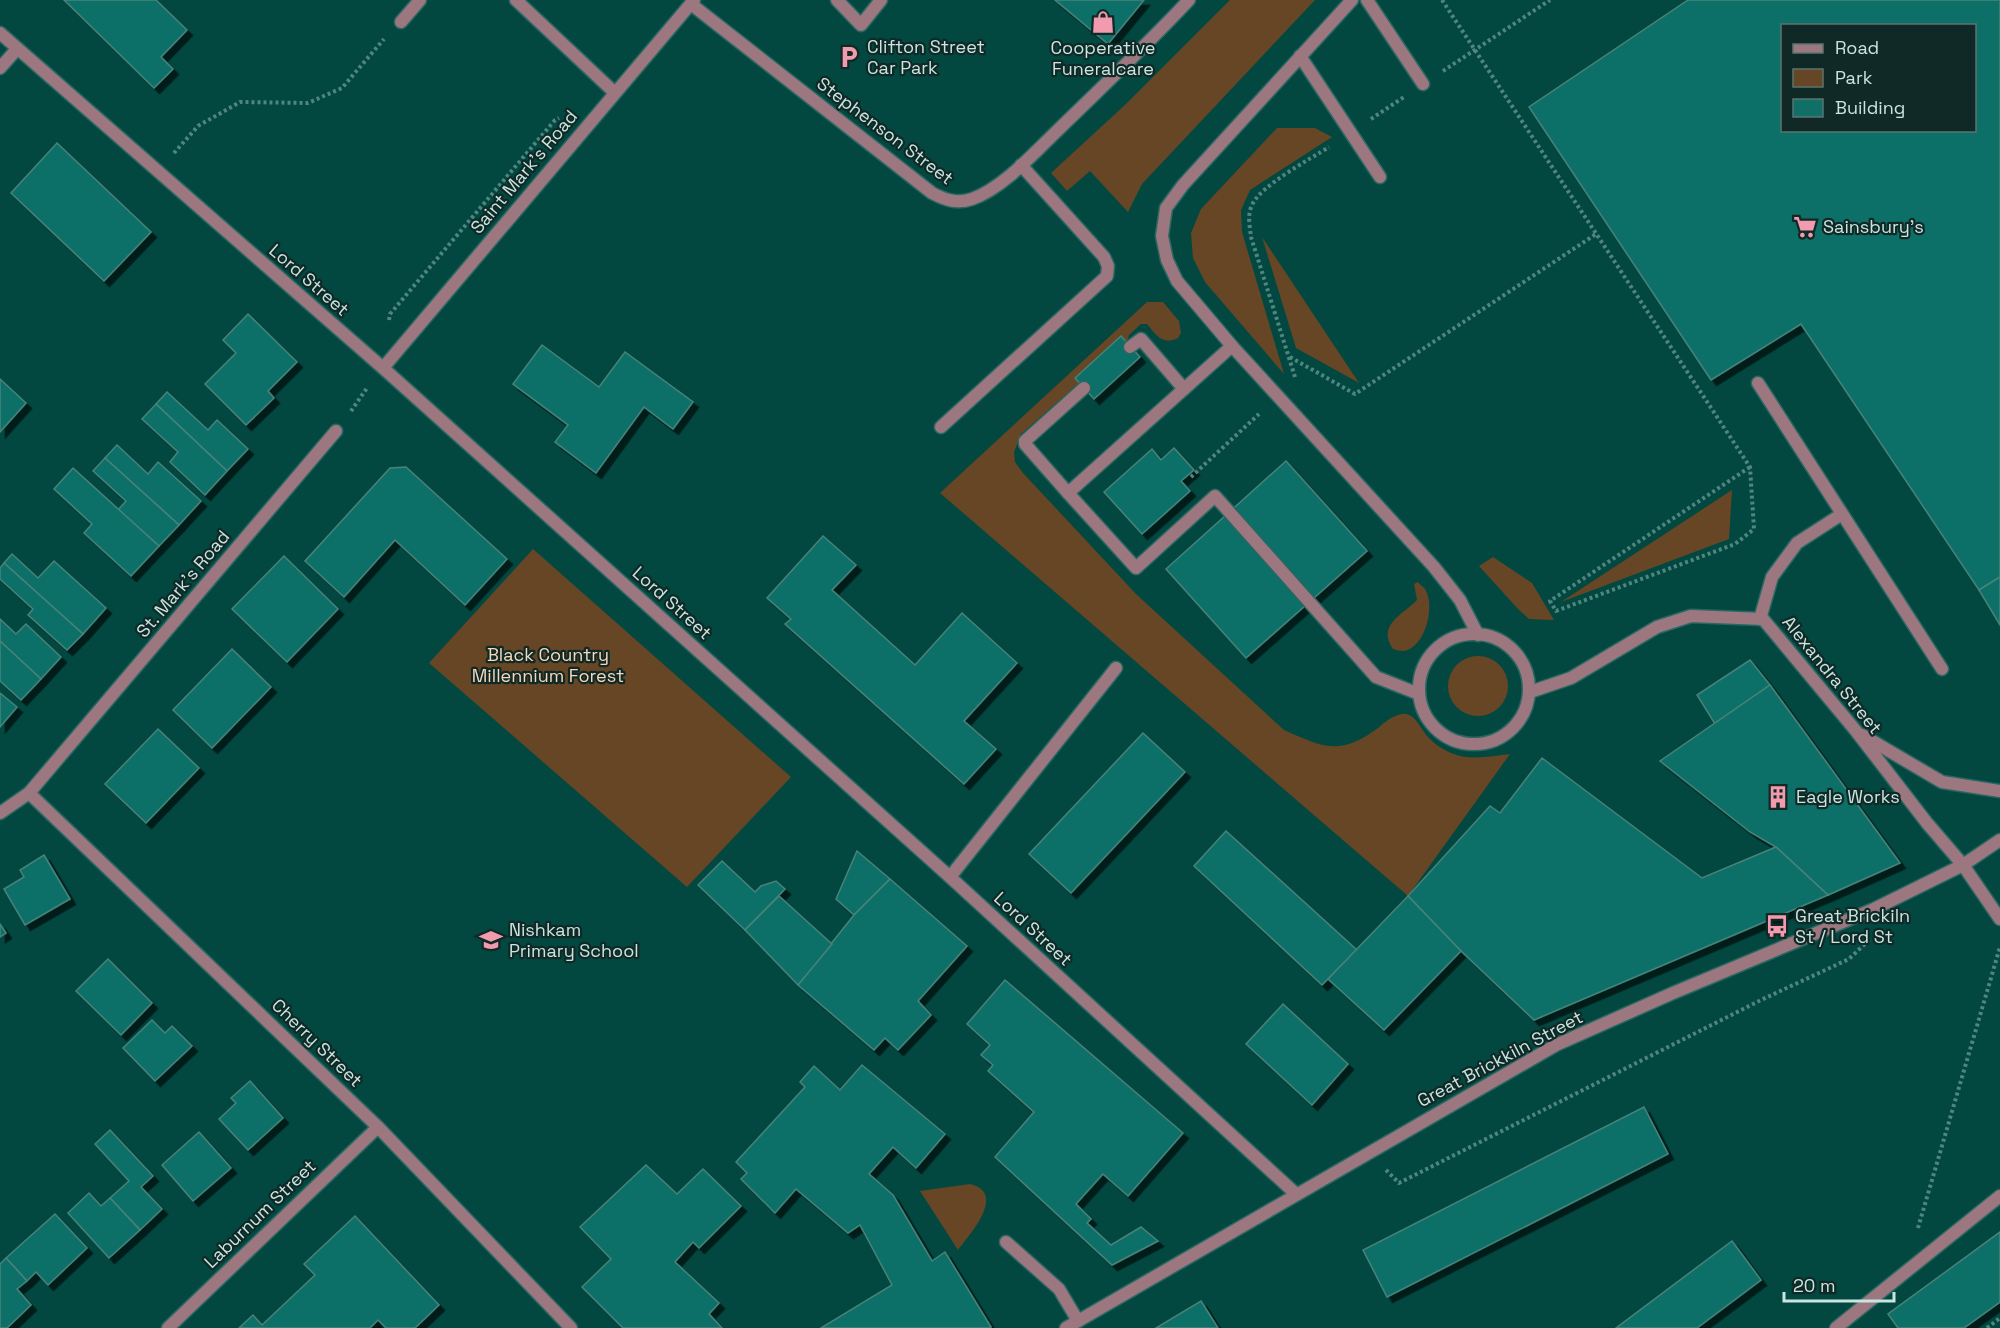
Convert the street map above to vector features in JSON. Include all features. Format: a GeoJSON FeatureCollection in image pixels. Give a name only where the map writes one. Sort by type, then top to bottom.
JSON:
{"type":"FeatureCollection","features":[{"type":"Feature","properties":{"kind":"street"},"geometry":{"type":"LineString","coordinates":[[401,22],[420,0]]}},
{"type":"Feature","properties":{"kind":"street"},"geometry":{"type":"LineString","coordinates":[[516,0],[614,92]]}},
{"type":"Feature","properties":{"kind":"street"},"geometry":{"type":"LineString","coordinates":[[837,0],[861,25],[881,0]]}},
{"type":"Feature","properties":{"kind":"street","name":"Stephenson Street"},"geometry":{"type":"LineString","coordinates":[[692,2],[932,194],[949,202],[971,200],[992,188],[1021,165],[1146,46],[1189,0]]}},
{"type":"Feature","properties":{"kind":"street"},"geometry":{"type":"LineString","coordinates":[[1352,0],[1183,185],[1166,208],[1162,236],[1167,260],[1177,280],[1232,346],[1434,567],[1460,600],[1478,635]]}},
{"type":"Feature","properties":{"kind":"street"},"geometry":{"type":"LineString","coordinates":[[1367,0],[1423,84]]}},
{"type":"Feature","properties":{"kind":"street","name":"Saint Mark's Road"},"geometry":{"type":"LineString","coordinates":[[383,368],[692,2]]}},
{"type":"Feature","properties":{"kind":"street","name":"Lord Street"},"geometry":{"type":"LineString","coordinates":[[0,33],[383,368],[950,877],[1296,1194]]}},
{"type":"Feature","properties":{"kind":"street"},"geometry":{"type":"LineString","coordinates":[[0,68],[17,49]]}},
{"type":"Feature","properties":{"kind":"street"},"geometry":{"type":"LineString","coordinates":[[1300,56],[1380,177]]}},
{"type":"Feature","properties":{"kind":"street"},"geometry":{"type":"LineString","coordinates":[[941,426],[1107,276],[1108,266],[1104,257],[1021,165]]}},
{"type":"Feature","properties":{"kind":"street"},"geometry":{"type":"LineString","coordinates":[[1130,347],[1141,339],[1184,388]]}},
{"type":"Feature","properties":{"kind":"street"},"geometry":{"type":"LineString","coordinates":[[1068,493],[1232,346]]}},
{"type":"Feature","properties":{"kind":"street"},"geometry":{"type":"LineString","coordinates":[[1758,383],[1941,669]]}},
{"type":"Feature","properties":{"kind":"street"},"geometry":{"type":"LineString","coordinates":[[1084,388],[1025,441],[1025,444],[1136,568],[1215,496],[1376,678],[1419,694]]}},
{"type":"Feature","properties":{"kind":"street","name":"St. Mark's Road"},"geometry":{"type":"LineString","coordinates":[[0,813],[29,793],[336,431]]}},
{"type":"Feature","properties":{"kind":"street"},"geometry":{"type":"LineString","coordinates":[[1760,619],[1772,577],[1797,543],[1842,514]]}},
{"type":"Feature","properties":{"kind":"street","name":"Alexandra Street"},"geometry":{"type":"LineString","coordinates":[[1530,692],[1571,678],[1657,627],[1691,616],[1763,620],[1856,731],[1927,824],[1963,865],[2000,919]]}},
{"type":"Feature","properties":{"kind":"street"},"geometry":{"type":"LineString","coordinates":[[1468,634],[1478,635],[1487,636],[1505,644],[1519,656],[1528,674],[1530,692],[1525,710],[1516,726],[1502,738],[1484,744],[1466,744],[1448,738],[1434,727],[1423,711],[1419,694],[1421,675],[1427,661],[1437,649],[1450,640],[1468,634]]}},
{"type":"Feature","properties":{"kind":"street"},"geometry":{"type":"LineString","coordinates":[[950,877],[1116,668]]}},
{"type":"Feature","properties":{"kind":"street"},"geometry":{"type":"LineString","coordinates":[[1856,731],[1942,782],[2000,791]]}},
{"type":"Feature","properties":{"kind":"street","name":"Cherry Street"},"geometry":{"type":"LineString","coordinates":[[29,793],[378,1127],[571,1328]]}},
{"type":"Feature","properties":{"kind":"street","name":"Great Brickkiln Street"},"geometry":{"type":"LineString","coordinates":[[1066,1328],[1556,1046],[1673,993],[1875,909],[1963,865],[2000,840]]}},
{"type":"Feature","properties":{"kind":"street","name":"Laburnum Street"},"geometry":{"type":"LineString","coordinates":[[168,1328],[378,1127]]}},
{"type":"Feature","properties":{"kind":"street"},"geometry":{"type":"LineString","coordinates":[[1836,1328],[2000,1196]]}},
{"type":"Feature","properties":{"kind":"street"},"geometry":{"type":"LineString","coordinates":[[1006,1242],[1059,1288],[1078,1321]]}},
{"type":"Feature","properties":{"kind":"path"},"geometry":{"type":"LineString","coordinates":[[1442,0],[1750,467],[1754,529],[1736,544],[1556,611],[1550,601],[1750,467]]}},
{"type":"Feature","properties":{"kind":"path"},"geometry":{"type":"LineString","coordinates":[[1191,477],[1296,379],[1251,237],[1249,221],[1252,205],[1262,191],[1550,0]]}},
{"type":"Feature","properties":{"kind":"path"},"geometry":{"type":"LineString","coordinates":[[158,172],[198,126],[240,102],[308,103],[342,88],[401,22]]}},
{"type":"Feature","properties":{"kind":"path"},"geometry":{"type":"LineString","coordinates":[[1289,356],[1355,394],[1596,234]]}},
{"type":"Feature","properties":{"kind":"path"},"geometry":{"type":"LineString","coordinates":[[336,431],[383,368]]}},
{"type":"Feature","properties":{"kind":"path"},"geometry":{"type":"LineString","coordinates":[[1369,1152],[1400,1183],[1761,1000],[1849,959],[1873,936]]}},
{"type":"Feature","properties":{"kind":"path"},"geometry":{"type":"LineString","coordinates":[[1906,1272],[2000,947]]}},
{"type":"Feature","properties":{"kind":"path"},"geometry":{"type":"LineString","coordinates":[[1987,1328],[2000,1318]]}},
{"type":"Feature","properties":{"kind":"green space"},"geometry":{"type":"Polygon","coordinates":[[[1230,0],[1315,0],[1142,184],[1128,212],[1090,171],[1067,191],[1051,173],[1126,104],[1230,0]]]}},
{"type":"Feature","properties":{"kind":"green space"},"geometry":{"type":"Polygon","coordinates":[[[1277,128],[1315,128],[1332,137],[1250,190],[1241,210],[1242,232],[1284,374],[1205,282],[1193,258],[1191,233],[1201,209],[1277,128]]]}},
{"type":"Feature","properties":{"kind":"green space"},"geometry":{"type":"Polygon","coordinates":[[[1262,237],[1359,383],[1296,348],[1262,237]]]}},
{"type":"Feature","properties":{"kind":"green space"},"geometry":{"type":"Polygon","coordinates":[[[1147,302],[1163,302],[1179,321],[1181,333],[1178,338],[1164,340],[1147,324],[1141,324],[1129,335],[1127,342],[1121,336],[1075,378],[1079,383],[1021,434],[1014,452],[1015,462],[1136,594],[1284,730],[1321,745],[1342,746],[1365,737],[1395,716],[1407,714],[1433,742],[1451,753],[1473,757],[1510,754],[1408,896],[940,493],[1147,302]]]}},
{"type":"Feature","properties":{"kind":"green space"},"geometry":{"type":"Polygon","coordinates":[[[1732,490],[1729,539],[1561,602],[1732,490]]]}},
{"type":"Feature","properties":{"kind":"green space","name":"Black Country Millennium Forest"},"geometry":{"type":"Polygon","coordinates":[[[533,549],[791,777],[687,887],[429,663],[533,549]]]}},
{"type":"Feature","properties":{"kind":"green space"},"geometry":{"type":"Polygon","coordinates":[[[1493,557],[1532,583],[1554,620],[1529,619],[1518,609],[1479,566],[1493,557]]]}},
{"type":"Feature","properties":{"kind":"green space"},"geometry":{"type":"Polygon","coordinates":[[[1418,582],[1425,588],[1429,606],[1429,616],[1423,635],[1411,648],[1403,651],[1393,649],[1389,641],[1389,627],[1417,600],[1414,584],[1418,582]]]}},
{"type":"Feature","properties":{"kind":"green space"},"geometry":{"type":"Polygon","coordinates":[[[1472,656],[1484,656],[1495,661],[1503,669],[1508,686],[1506,698],[1495,711],[1484,716],[1472,716],[1461,711],[1453,703],[1448,692],[1448,680],[1453,669],[1461,661],[1472,656]]]}},
{"type":"Feature","properties":{"kind":"green space"},"geometry":{"type":"Polygon","coordinates":[[[970,1184],[981,1189],[986,1196],[986,1204],[977,1224],[958,1250],[920,1191],[970,1184]]]}},
{"type":"Feature","properties":{"kind":"building"},"geometry":{"type":"Polygon","coordinates":[[[64,0],[156,0],[187,30],[161,57],[173,69],[154,88],[64,0]]]}},
{"type":"Feature","properties":{"kind":"building","name":"Cooperative Funeralcare"},"geometry":{"type":"Polygon","coordinates":[[[1055,0],[1144,0],[1108,44],[1055,0]]]}},
{"type":"Feature","properties":{"kind":"building","name":"Sainsbury's"},"geometry":{"type":"Polygon","coordinates":[[[1688,0],[2000,0],[2000,577],[1979,590],[1801,324],[1711,380],[1529,107],[1688,0]]]}},
{"type":"Feature","properties":{"kind":"building"},"geometry":{"type":"Polygon","coordinates":[[[57,143],[151,232],[104,281],[11,193],[57,143]]]}},
{"type":"Feature","properties":{"kind":"building"},"geometry":{"type":"Polygon","coordinates":[[[248,314],[297,362],[268,391],[274,398],[246,425],[205,384],[236,353],[223,340],[248,314]]]}},
{"type":"Feature","properties":{"kind":"building"},"geometry":{"type":"Polygon","coordinates":[[[1121,336],[1140,357],[1094,399],[1075,378],[1121,336]]]}},
{"type":"Feature","properties":{"kind":"building"},"geometry":{"type":"Polygon","coordinates":[[[542,345],[599,387],[625,352],[693,402],[673,429],[644,407],[596,473],[555,442],[568,425],[513,384],[542,345]]]}},
{"type":"Feature","properties":{"kind":"building"},"geometry":{"type":"Polygon","coordinates":[[[0,379],[26,403],[0,432],[0,379]]]}},
{"type":"Feature","properties":{"kind":"building"},"geometry":{"type":"Polygon","coordinates":[[[167,392],[208,430],[217,420],[248,449],[227,471],[156,404],[167,392]]]}},
{"type":"Feature","properties":{"kind":"building"},"geometry":{"type":"Polygon","coordinates":[[[156,404],[227,471],[205,495],[170,462],[178,452],[142,419],[156,404]]]}},
{"type":"Feature","properties":{"kind":"building"},"geometry":{"type":"Polygon","coordinates":[[[117,445],[148,474],[158,462],[201,501],[179,525],[105,458],[117,445]]]}},
{"type":"Feature","properties":{"kind":"building"},"geometry":{"type":"Polygon","coordinates":[[[1174,448],[1194,470],[1181,481],[1190,491],[1142,534],[1104,492],[1152,449],[1161,460],[1174,448]]]}},
{"type":"Feature","properties":{"kind":"building"},"geometry":{"type":"Polygon","coordinates":[[[105,458],[179,525],[159,546],[118,510],[126,501],[93,471],[105,458]]]}},
{"type":"Feature","properties":{"kind":"building"},"geometry":{"type":"Polygon","coordinates":[[[1286,461],[1367,551],[1246,658],[1166,569],[1286,461]]]}},
{"type":"Feature","properties":{"kind":"building"},"geometry":{"type":"Polygon","coordinates":[[[406,467],[507,559],[465,605],[395,540],[344,597],[305,561],[390,468],[406,467]]]}},
{"type":"Feature","properties":{"kind":"building"},"geometry":{"type":"Polygon","coordinates":[[[73,468],[159,546],[131,576],[84,533],[92,524],[54,489],[73,468]]]}},
{"type":"Feature","properties":{"kind":"building"},"geometry":{"type":"Polygon","coordinates":[[[823,536],[856,565],[832,590],[915,665],[962,613],[1017,663],[964,721],[996,749],[964,784],[785,624],[791,619],[767,598],[823,536]]]}},
{"type":"Feature","properties":{"kind":"building"},"geometry":{"type":"Polygon","coordinates":[[[12,554],[38,578],[54,561],[106,608],[83,634],[4,563],[12,554]]]}},
{"type":"Feature","properties":{"kind":"building"},"geometry":{"type":"Polygon","coordinates":[[[284,556],[338,609],[287,662],[232,609],[284,556]]]}},
{"type":"Feature","properties":{"kind":"building"},"geometry":{"type":"Polygon","coordinates":[[[4,563],[83,634],[67,650],[28,615],[33,609],[0,579],[0,568],[4,563]]]}},
{"type":"Feature","properties":{"kind":"building"},"geometry":{"type":"Polygon","coordinates":[[[2000,577],[2000,625],[1979,590],[2000,577]]]}},
{"type":"Feature","properties":{"kind":"building"},"geometry":{"type":"Polygon","coordinates":[[[0,619],[16,634],[26,624],[61,657],[41,679],[0,641],[0,619]]]}},
{"type":"Feature","properties":{"kind":"building"},"geometry":{"type":"Polygon","coordinates":[[[0,641],[41,679],[21,700],[0,681],[0,641]]]}},
{"type":"Feature","properties":{"kind":"building"},"geometry":{"type":"Polygon","coordinates":[[[232,649],[271,687],[212,748],[173,710],[232,649]]]}},
{"type":"Feature","properties":{"kind":"building"},"geometry":{"type":"Polygon","coordinates":[[[1750,660],[1770,685],[1715,724],[1697,695],[1750,660]]]}},
{"type":"Feature","properties":{"kind":"building","name":"Eagle Works"},"geometry":{"type":"Polygon","coordinates":[[[1770,685],[1900,863],[1828,895],[1776,847],[1750,832],[1660,761],[1770,685]]]}},
{"type":"Feature","properties":{"kind":"building"},"geometry":{"type":"Polygon","coordinates":[[[0,693],[17,707],[0,727],[0,693]]]}},
{"type":"Feature","properties":{"kind":"building"},"geometry":{"type":"Polygon","coordinates":[[[158,729],[199,768],[146,823],[105,784],[158,729]]]}},
{"type":"Feature","properties":{"kind":"building"},"geometry":{"type":"Polygon","coordinates":[[[1143,733],[1185,772],[1071,893],[1029,854],[1143,733]]]}},
{"type":"Feature","properties":{"kind":"building"},"geometry":{"type":"Polygon","coordinates":[[[1542,758],[1702,878],[1776,847],[1828,895],[1534,1020],[1461,951],[1408,896],[1490,806],[1500,813],[1542,758]]]}},
{"type":"Feature","properties":{"kind":"building"},"geometry":{"type":"Polygon","coordinates":[[[1226,831],[1357,950],[1322,985],[1194,866],[1226,831]]]}},
{"type":"Feature","properties":{"kind":"building"},"geometry":{"type":"Polygon","coordinates":[[[857,851],[890,879],[854,915],[836,899],[857,851]]]}},
{"type":"Feature","properties":{"kind":"building"},"geometry":{"type":"Polygon","coordinates":[[[44,855],[70,899],[25,925],[4,889],[24,877],[20,870],[44,855]]]}},
{"type":"Feature","properties":{"kind":"building"},"geometry":{"type":"Polygon","coordinates":[[[722,861],[755,892],[761,886],[776,881],[785,889],[745,930],[698,885],[722,861]]]}},
{"type":"Feature","properties":{"kind":"building"},"geometry":{"type":"Polygon","coordinates":[[[890,879],[967,946],[918,1001],[931,1015],[898,1050],[885,1038],[874,1050],[798,985],[854,915],[890,879]]]}},
{"type":"Feature","properties":{"kind":"building"},"geometry":{"type":"Polygon","coordinates":[[[779,896],[832,944],[798,985],[745,930],[779,896]]]}},
{"type":"Feature","properties":{"kind":"building"},"geometry":{"type":"Polygon","coordinates":[[[1408,896],[1461,951],[1384,1030],[1328,979],[1408,896]]]}},
{"type":"Feature","properties":{"kind":"building"},"geometry":{"type":"Polygon","coordinates":[[[0,924],[6,933],[0,937],[0,924]]]}},
{"type":"Feature","properties":{"kind":"building"},"geometry":{"type":"Polygon","coordinates":[[[108,959],[152,1003],[121,1035],[76,991],[108,959]]]}},
{"type":"Feature","properties":{"kind":"building"},"geometry":{"type":"Polygon","coordinates":[[[1005,980],[1183,1133],[1128,1196],[1103,1174],[1076,1204],[1091,1219],[1087,1223],[1111,1245],[1141,1227],[1158,1241],[1112,1265],[995,1157],[1034,1112],[988,1071],[993,1065],[981,1055],[990,1045],[967,1024],[1005,980]]]}},
{"type":"Feature","properties":{"kind":"building"},"geometry":{"type":"Polygon","coordinates":[[[1283,1004],[1348,1064],[1312,1105],[1246,1044],[1283,1004]]]}},
{"type":"Feature","properties":{"kind":"building"},"geometry":{"type":"Polygon","coordinates":[[[152,1020],[165,1033],[172,1026],[192,1046],[155,1081],[123,1048],[152,1020]]]}},
{"type":"Feature","properties":{"kind":"building"},"geometry":{"type":"Polygon","coordinates":[[[862,1065],[945,1134],[916,1168],[893,1147],[869,1174],[893,1195],[932,1261],[945,1252],[991,1327],[989,1328],[821,1328],[892,1285],[860,1225],[848,1233],[796,1189],[775,1213],[741,1179],[747,1173],[736,1162],[805,1087],[800,1082],[814,1066],[840,1090],[862,1065]]]}},
{"type":"Feature","properties":{"kind":"building"},"geometry":{"type":"Polygon","coordinates":[[[250,1081],[283,1118],[248,1150],[219,1119],[236,1103],[231,1098],[250,1081]]]}},
{"type":"Feature","properties":{"kind":"building"},"geometry":{"type":"Polygon","coordinates":[[[1644,1107],[1668,1154],[1387,1297],[1363,1250],[1644,1107]]]}},
{"type":"Feature","properties":{"kind":"building"},"geometry":{"type":"Polygon","coordinates":[[[110,1130],[153,1176],[141,1187],[162,1209],[140,1230],[110,1198],[129,1181],[95,1144],[110,1130]]]}},
{"type":"Feature","properties":{"kind":"building"},"geometry":{"type":"Polygon","coordinates":[[[199,1132],[231,1168],[193,1201],[162,1165],[199,1132]]]}},
{"type":"Feature","properties":{"kind":"building"},"geometry":{"type":"Polygon","coordinates":[[[646,1165],[677,1194],[703,1169],[741,1206],[699,1248],[693,1242],[675,1262],[719,1303],[709,1314],[722,1328],[623,1328],[582,1287],[611,1259],[580,1227],[646,1165]]]}},
{"type":"Feature","properties":{"kind":"building"},"geometry":{"type":"Polygon","coordinates":[[[89,1193],[101,1206],[110,1198],[140,1230],[109,1258],[68,1213],[89,1193]]]}},
{"type":"Feature","properties":{"kind":"building"},"geometry":{"type":"Polygon","coordinates":[[[55,1214],[87,1248],[48,1285],[36,1272],[27,1281],[6,1258],[55,1214]]]}},
{"type":"Feature","properties":{"kind":"building"},"geometry":{"type":"Polygon","coordinates":[[[355,1216],[439,1305],[415,1328],[386,1328],[378,1320],[370,1328],[239,1328],[253,1315],[262,1325],[315,1275],[304,1264],[355,1216]]]}},
{"type":"Feature","properties":{"kind":"building"},"geometry":{"type":"Polygon","coordinates":[[[2000,1232],[2000,1302],[1964,1328],[1898,1328],[1888,1314],[2000,1232]]]}},
{"type":"Feature","properties":{"kind":"building"},"geometry":{"type":"Polygon","coordinates":[[[1732,1241],[1761,1280],[1697,1328],[1616,1328],[1732,1241]]]}},
{"type":"Feature","properties":{"kind":"building"},"geometry":{"type":"Polygon","coordinates":[[[6,1258],[27,1281],[17,1289],[31,1305],[7,1328],[0,1328],[0,1264],[6,1258]]]}},
{"type":"Feature","properties":{"kind":"building"},"geometry":{"type":"Polygon","coordinates":[[[1201,1301],[1218,1328],[1156,1328],[1201,1301]]]}},
{"type":"Feature","properties":{"kind":"place","name":"Cooperative Funeralcare"},"geometry":{"type":"Point","coordinates":[1103,22]}},
{"type":"Feature","properties":{"kind":"place","name":"Clifton Street Car Park"},"geometry":{"type":"Point","coordinates":[849,57]}},
{"type":"Feature","properties":{"kind":"place","name":"Sainsbury's"},"geometry":{"type":"Point","coordinates":[1805,227]}},
{"type":"Feature","properties":{"kind":"place","name":"Eagle Works"},"geometry":{"type":"Point","coordinates":[1778,797]}},
{"type":"Feature","properties":{"kind":"place","name":"Great Brickiln St / Lord St"},"geometry":{"type":"Point","coordinates":[1777,926]}},
{"type":"Feature","properties":{"kind":"place","name":"Nishkam Primary School"},"geometry":{"type":"Point","coordinates":[491,940]}}]}
